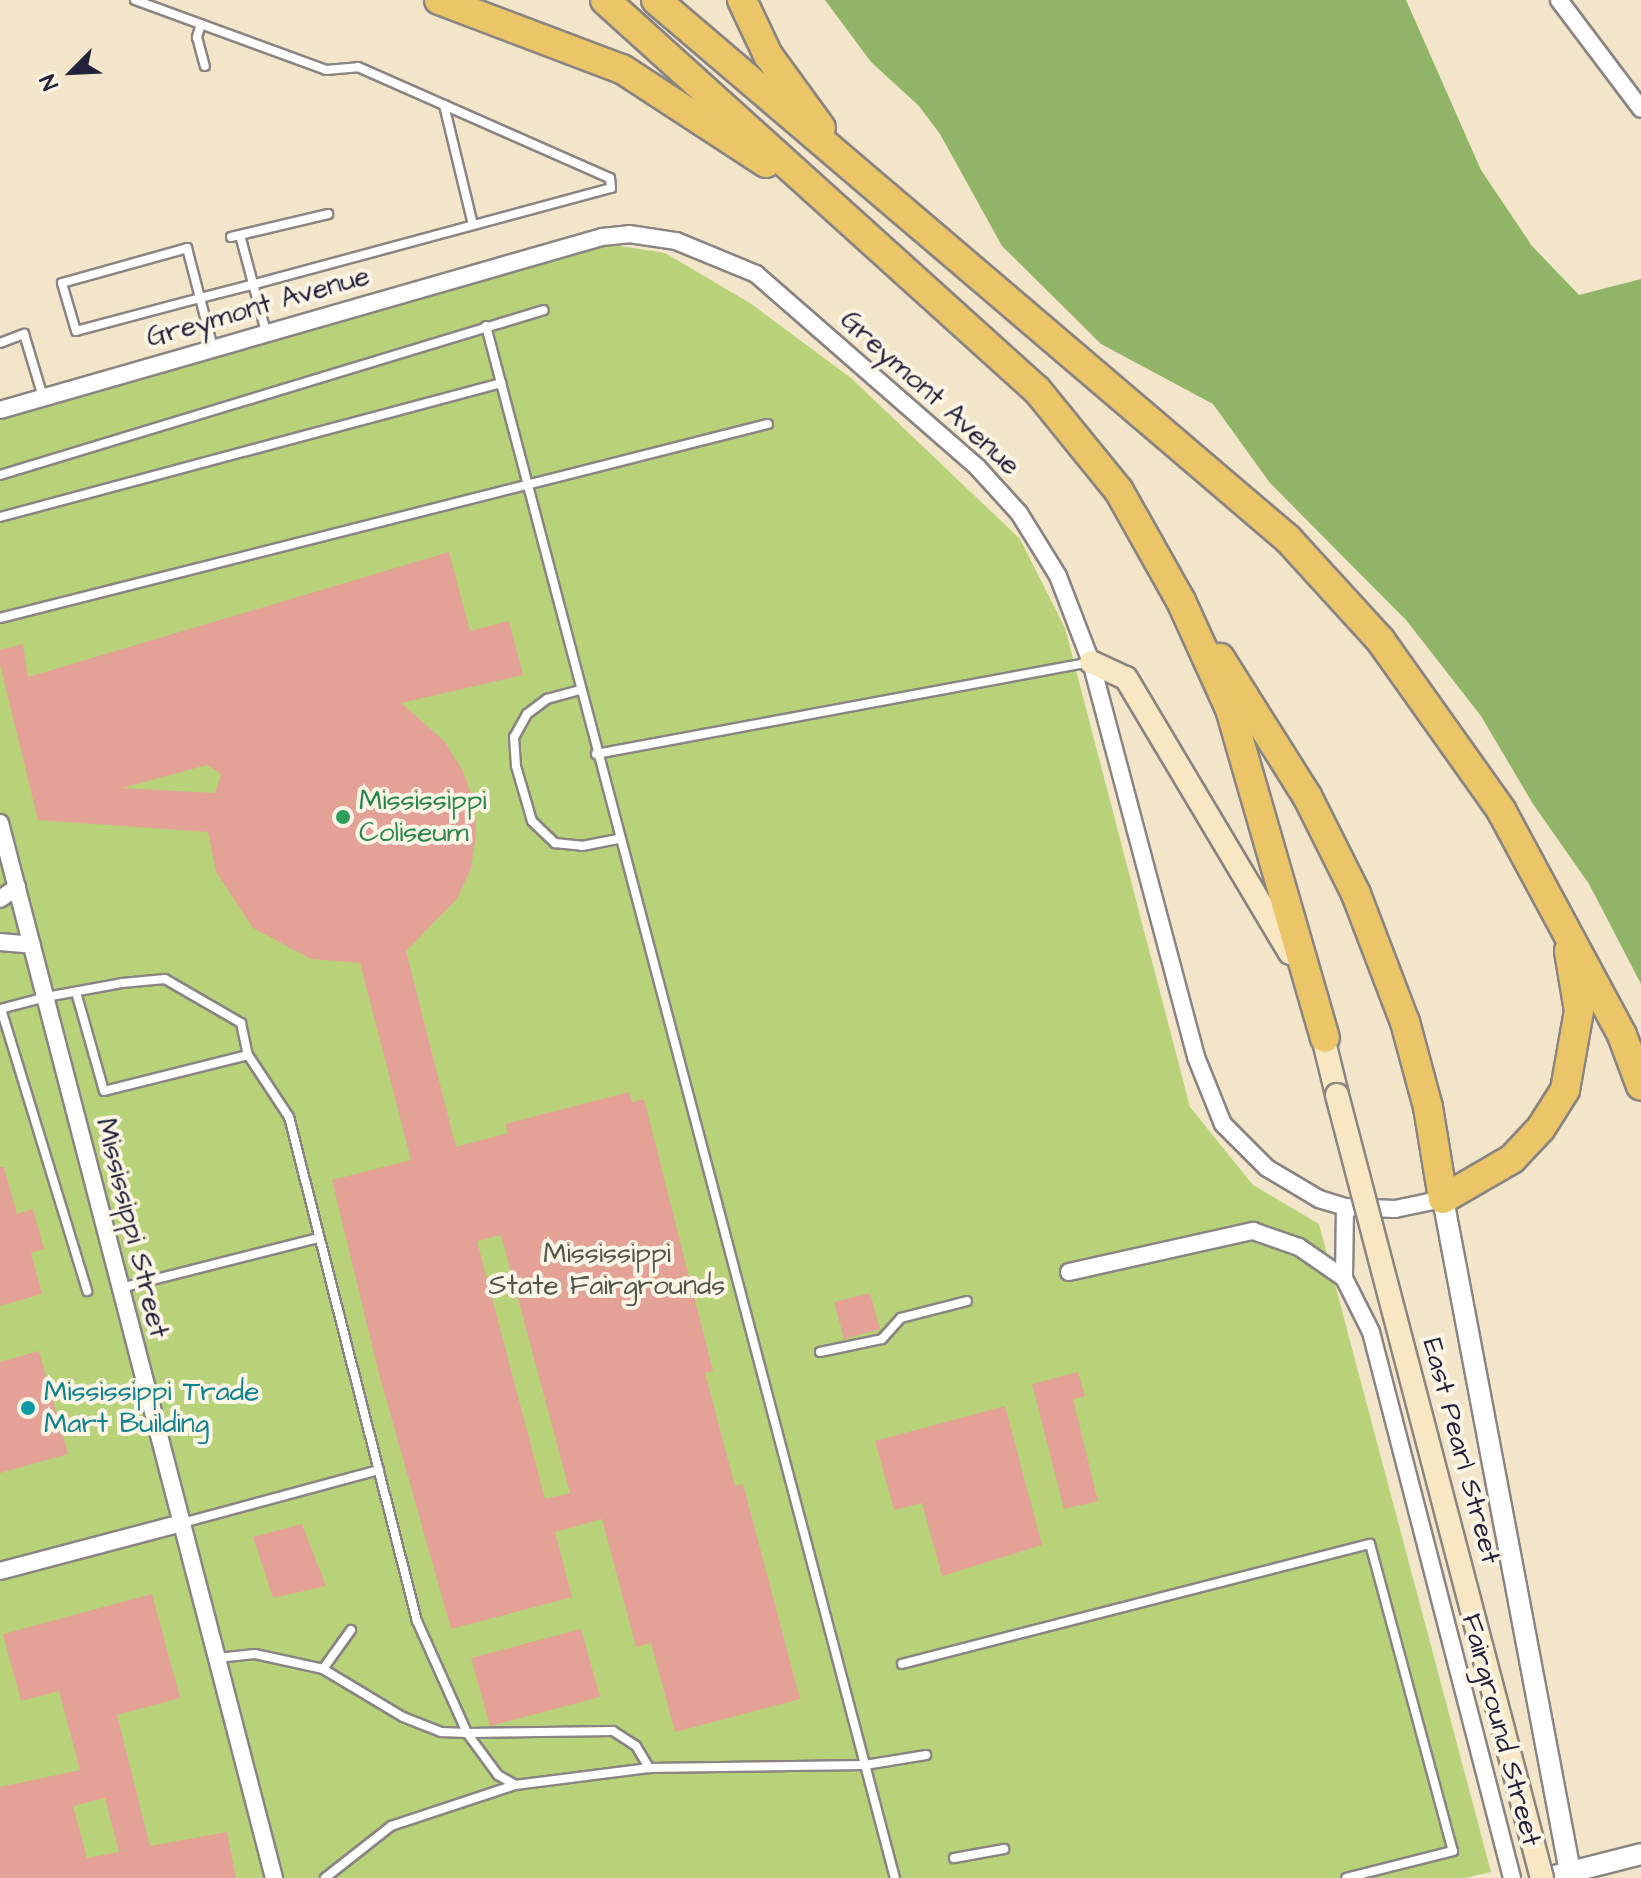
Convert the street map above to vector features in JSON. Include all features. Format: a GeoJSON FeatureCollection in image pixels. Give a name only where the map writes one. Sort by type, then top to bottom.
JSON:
{"type":"FeatureCollection","features":[{"type":"Feature","properties":{"kind":"highway"},"geometry":{"type":"LineString","coordinates":[[439,0],[622,69],[844,214]]}},
{"type":"Feature","properties":{"kind":"highway"},"geometry":{"type":"LineString","coordinates":[[605,0],[1037,390],[1119,491],[1181,601],[1230,709],[1325,1038]]}},
{"type":"Feature","properties":{"kind":"highway"},"geometry":{"type":"LineString","coordinates":[[656,0],[1288,539],[1381,641],[1501,810],[1622,1035],[1641,1086]]}},
{"type":"Feature","properties":{"kind":"highway"},"geometry":{"type":"LineString","coordinates":[[742,0],[768,55],[850,168]]}},
{"type":"Feature","properties":{"kind":"highway"},"geometry":{"type":"LineString","coordinates":[[1181,601],[1249,699],[1356,894],[1405,1022],[1428,1107],[1443,1199],[1512,1159],[1565,1090],[1579,1011],[1565,928]]}},
{"type":"Feature","properties":{"kind":"main road","name":"East Pearl Street"},"geometry":{"type":"LineString","coordinates":[[1091,662],[1126,678],[1280,930],[1325,1038],[1337,1095],[1544,1878]]}},
{"type":"Feature","properties":{"kind":"street"},"geometry":{"type":"LineString","coordinates":[[1559,0],[1641,109]]}},
{"type":"Feature","properties":{"kind":"street","name":"Greymont Avenue"},"geometry":{"type":"LineString","coordinates":[[0,410],[602,237],[650,237],[728,259],[783,295],[1001,490],[1058,576],[1091,662],[1209,1097],[1223,1124],[1267,1168],[1319,1199],[1345,1207],[1395,1209],[1443,1199]]}},
{"type":"Feature","properties":{"kind":"street","name":"Mississippi Street"},"geometry":{"type":"LineString","coordinates":[[0,823],[2,841],[46,997],[274,1878]]}},
{"type":"Feature","properties":{"kind":"street"},"geometry":{"type":"LineString","coordinates":[[0,899],[17,887]]}},
{"type":"Feature","properties":{"kind":"street"},"geometry":{"type":"LineString","coordinates":[[0,942],[32,945]]}},
{"type":"Feature","properties":{"kind":"street"},"geometry":{"type":"LineString","coordinates":[[1443,1199],[1570,1872]]}},
{"type":"Feature","properties":{"kind":"street"},"geometry":{"type":"LineString","coordinates":[[1344,1278],[1345,1207]]}},
{"type":"Feature","properties":{"kind":"street","name":"Fairground Street"},"geometry":{"type":"LineString","coordinates":[[1069,1272],[1253,1231],[1299,1247],[1344,1278],[1371,1332],[1512,1878]]}},
{"type":"Feature","properties":{"kind":"street"},"geometry":{"type":"LineString","coordinates":[[0,1571],[182,1523]]}},
{"type":"Feature","properties":{"kind":"street"},"geometry":{"type":"LineString","coordinates":[[1544,1878],[1641,1854]]}},
{"type":"Feature","properties":{"kind":"lane"},"geometry":{"type":"LineString","coordinates":[[135,0],[326,70],[358,67],[610,178],[611,188],[251,285],[200,298],[76,331],[62,283],[191,247],[200,298],[213,348]]}},
{"type":"Feature","properties":{"kind":"lane"},"geometry":{"type":"LineString","coordinates":[[201,24],[197,37],[205,66]]}},
{"type":"Feature","properties":{"kind":"lane"},"geometry":{"type":"LineString","coordinates":[[444,105],[473,225]]}},
{"type":"Feature","properties":{"kind":"lane"},"geometry":{"type":"LineString","coordinates":[[266,332],[235,236],[328,214]]}},
{"type":"Feature","properties":{"kind":"lane"},"geometry":{"type":"LineString","coordinates":[[0,475],[544,310]]}},
{"type":"Feature","properties":{"kind":"lane"},"geometry":{"type":"LineString","coordinates":[[486,326],[596,754],[895,1878]]}},
{"type":"Feature","properties":{"kind":"lane"},"geometry":{"type":"LineString","coordinates":[[0,342],[24,334],[43,397]]}},
{"type":"Feature","properties":{"kind":"lane"},"geometry":{"type":"LineString","coordinates":[[0,517],[501,383]]}},
{"type":"Feature","properties":{"kind":"lane"},"geometry":{"type":"LineString","coordinates":[[0,618],[768,424]]}},
{"type":"Feature","properties":{"kind":"lane"},"geometry":{"type":"LineString","coordinates":[[596,754],[1091,662]]}},
{"type":"Feature","properties":{"kind":"lane"},"geometry":{"type":"LineString","coordinates":[[580,690],[547,699],[527,714],[514,737],[516,766],[532,821],[555,843],[582,846],[619,839]]}},
{"type":"Feature","properties":{"kind":"lane"},"geometry":{"type":"LineString","coordinates":[[87,1291],[2,1009],[46,997],[165,979],[241,1023],[248,1055],[289,1117],[417,1621],[467,1733],[498,1775],[515,1785]]}},
{"type":"Feature","properties":{"kind":"lane"},"geometry":{"type":"LineString","coordinates":[[76,992],[104,1091],[248,1055]]}},
{"type":"Feature","properties":{"kind":"lane"},"geometry":{"type":"LineString","coordinates":[[121,1288],[319,1238]]}},
{"type":"Feature","properties":{"kind":"lane"},"geometry":{"type":"LineString","coordinates":[[820,1352],[882,1339],[901,1318],[967,1301]]}},
{"type":"Feature","properties":{"kind":"lane"},"geometry":{"type":"LineString","coordinates":[[182,1523],[379,1470]]}},
{"type":"Feature","properties":{"kind":"lane"},"geometry":{"type":"LineString","coordinates":[[902,1664],[1370,1544],[1453,1851],[1346,1878]]}},
{"type":"Feature","properties":{"kind":"lane"},"geometry":{"type":"LineString","coordinates":[[323,1669],[351,1630]]}},
{"type":"Feature","properties":{"kind":"lane"},"geometry":{"type":"LineString","coordinates":[[217,1658],[255,1654],[323,1669],[403,1717],[441,1732],[613,1731],[636,1746],[649,1768]]}},
{"type":"Feature","properties":{"kind":"lane"},"geometry":{"type":"LineString","coordinates":[[325,1878],[391,1826],[515,1785],[649,1768],[865,1765],[926,1755]]}},
{"type":"Feature","properties":{"kind":"lane"},"geometry":{"type":"LineString","coordinates":[[954,1858],[1004,1849]]}},
{"type":"Feature","properties":{"kind":"green space"},"geometry":{"type":"Polygon","coordinates":[[[825,0],[1406,0],[1481,170],[1532,246],[1579,295],[1641,279],[1641,984],[1589,884],[1533,804],[1481,716],[1406,620],[1270,483],[1213,404],[1101,344],[1002,246],[940,134],[919,106],[871,62],[825,0]]]}},
{"type":"Feature","properties":{"kind":"green space","name":"Mississippi State Fairgrounds"},"geometry":{"type":"Polygon","coordinates":[[[607,244],[665,253],[750,303],[851,378],[1020,539],[1065,628],[1190,1107],[1253,1185],[1319,1224],[1491,1872],[1465,1878],[0,1878],[0,416],[607,244]]]}},
{"type":"Feature","properties":{"kind":"building"},"geometry":{"type":"Polygon","coordinates":[[[449,552],[470,631],[509,621],[523,675],[401,703],[444,741],[462,769],[474,801],[476,835],[471,868],[457,899],[406,951],[456,1147],[508,1133],[505,1124],[629,1092],[632,1102],[644,1099],[713,1371],[705,1373],[735,1486],[743,1484],[800,1699],[675,1732],[651,1643],[636,1647],[602,1519],[555,1532],[572,1597],[451,1629],[378,1370],[332,1180],[411,1160],[360,963],[311,959],[253,928],[216,872],[208,832],[38,820],[0,665],[0,650],[23,644],[28,677],[449,552]],[[207,765],[122,788],[215,793],[221,774],[207,765]],[[501,1235],[477,1241],[545,1499],[570,1493],[501,1235]]]}},
{"type":"Feature","properties":{"kind":"building","name":"Mississippi Trade Mart Building"},"geometry":{"type":"Polygon","coordinates":[[[0,1167],[4,1167],[17,1214],[33,1209],[44,1249],[31,1253],[42,1294],[0,1306],[0,1167]]]}},
{"type":"Feature","properties":{"kind":"building"},"geometry":{"type":"Polygon","coordinates":[[[870,1293],[880,1329],[844,1339],[834,1302],[870,1293]]]}},
{"type":"Feature","properties":{"kind":"building","name":"Mississippi Trade Mart Building"},"geometry":{"type":"Polygon","coordinates":[[[39,1351],[68,1454],[0,1473],[0,1362],[39,1351]]]}},
{"type":"Feature","properties":{"kind":"building"},"geometry":{"type":"Polygon","coordinates":[[[1078,1372],[1085,1396],[1073,1399],[1098,1501],[1064,1509],[1032,1384],[1078,1372]]]}},
{"type":"Feature","properties":{"kind":"building"},"geometry":{"type":"Polygon","coordinates":[[[1005,1406],[1042,1545],[942,1576],[922,1503],[894,1510],[875,1441],[1005,1406]]]}},
{"type":"Feature","properties":{"kind":"building"},"geometry":{"type":"Polygon","coordinates":[[[302,1524],[326,1586],[273,1598],[253,1537],[302,1524]]]}},
{"type":"Feature","properties":{"kind":"building"},"geometry":{"type":"Polygon","coordinates":[[[152,1594],[180,1698],[117,1715],[150,1846],[227,1832],[236,1878],[0,1878],[0,1787],[80,1770],[59,1691],[21,1701],[3,1634],[152,1594]],[[105,1798],[73,1806],[87,1858],[119,1852],[105,1798]]]}},
{"type":"Feature","properties":{"kind":"building"},"geometry":{"type":"Polygon","coordinates":[[[581,1629],[600,1697],[490,1726],[471,1658],[581,1629]]]}},
{"type":"Feature","properties":{"kind":"place","name":"Mississippi Coliseum"},"geometry":{"type":"Point","coordinates":[343,817]}},
{"type":"Feature","properties":{"kind":"place","name":"Mississippi Trade Mart Building"},"geometry":{"type":"Point","coordinates":[28,1408]}}]}
